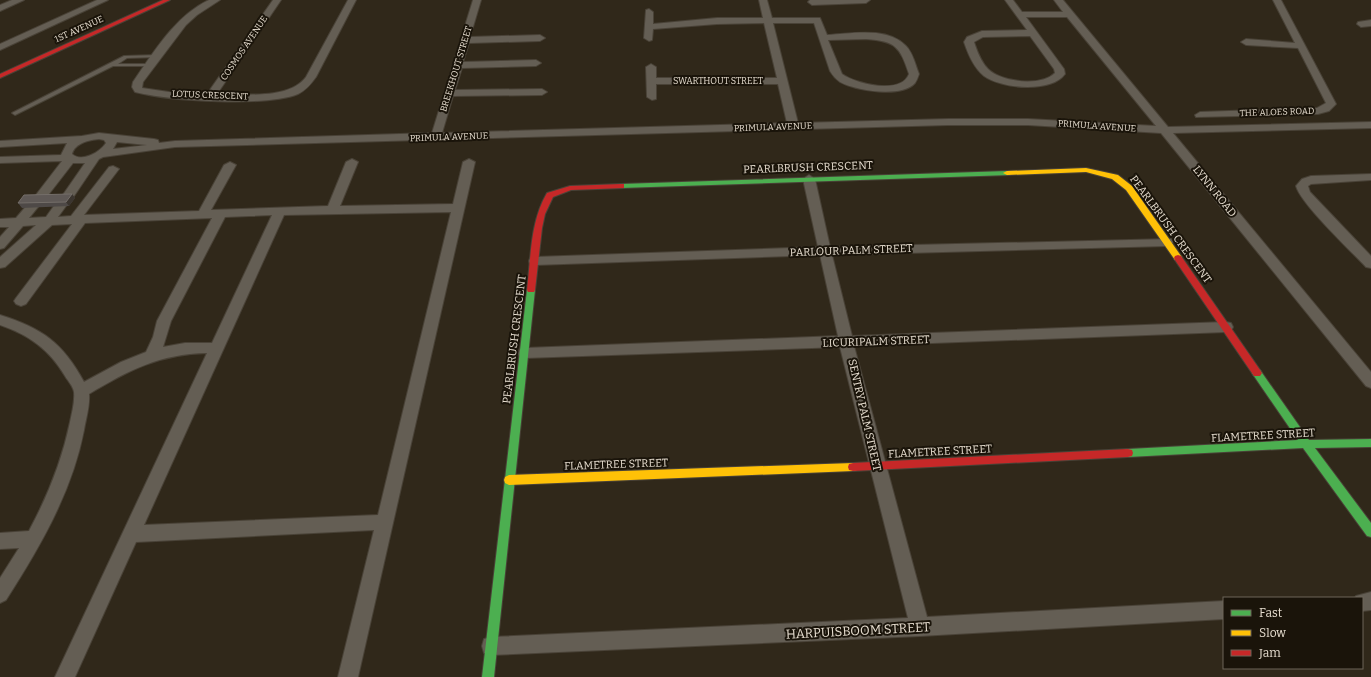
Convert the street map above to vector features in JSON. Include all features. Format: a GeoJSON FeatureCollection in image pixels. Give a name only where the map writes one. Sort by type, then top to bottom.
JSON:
{"type":"FeatureCollection","features":[{"type":"Feature","properties":{"kind":"street"},"geometry":{"type":"LineString","coordinates":[[0,8],[20,0]]}},
{"type":"Feature","properties":{"kind":"street"},"geometry":{"type":"LineString","coordinates":[[3,43],[104,0]]}},
{"type":"Feature","properties":{"kind":"street","name":"1ST AVENUE"},"geometry":{"type":"LineString","coordinates":[[0,76],[167,0]]}},
{"type":"Feature","properties":{"kind":"street","name":"LOTUS CRESCENT"},"geometry":{"type":"LineString","coordinates":[[216,0],[204,4],[194,11],[138,82],[137,87],[139,90],[156,93],[211,96],[281,95],[302,88],[311,77],[352,0]]}},
{"type":"Feature","properties":{"kind":"street","name":"COSMOS AVENUE"},"geometry":{"type":"LineString","coordinates":[[211,96],[277,0]]}},
{"type":"Feature","properties":{"kind":"street","name":"BREEKHOUT STREET"},"geometry":{"type":"LineString","coordinates":[[436,138],[477,0]]}},
{"type":"Feature","properties":{"kind":"street"},"geometry":{"type":"LineString","coordinates":[[763,0],[793,126]]}},
{"type":"Feature","properties":{"kind":"street"},"geometry":{"type":"LineString","coordinates":[[824,38],[870,36],[890,39],[903,49],[912,68],[914,78],[907,85],[894,88],[867,88],[849,84],[838,76],[834,69],[812,1],[866,0]]}},
{"type":"Feature","properties":{"kind":"street"},"geometry":{"type":"LineString","coordinates":[[1009,0],[1020,15],[1033,33],[1059,69],[1060,74],[1056,79],[1029,83],[999,80],[986,73],[969,42],[970,39],[982,34],[1033,33]]}},
{"type":"Feature","properties":{"kind":"street","name":"LYNN ROAD"},"geometry":{"type":"LineString","coordinates":[[1058,0],[1371,382]]}},
{"type":"Feature","properties":{"kind":"street","name":"THE ALOES ROAD"},"geometry":{"type":"LineString","coordinates":[[1200,115],[1318,111],[1328,107],[1331,104],[1277,0]]}},
{"type":"Feature","properties":{"kind":"street"},"geometry":{"type":"LineString","coordinates":[[649,12],[649,38]]}},
{"type":"Feature","properties":{"kind":"street"},"geometry":{"type":"LineString","coordinates":[[1020,15],[1069,14]]}},
{"type":"Feature","properties":{"kind":"street"},"geometry":{"type":"LineString","coordinates":[[649,27],[701,22],[817,20]]}},
{"type":"Feature","properties":{"kind":"street"},"geometry":{"type":"LineString","coordinates":[[1361,24],[1371,23]]}},
{"type":"Feature","properties":{"kind":"street"},"geometry":{"type":"LineString","coordinates":[[465,40],[540,38]]}},
{"type":"Feature","properties":{"kind":"street"},"geometry":{"type":"LineString","coordinates":[[1246,42],[1302,46]]}},
{"type":"Feature","properties":{"kind":"street"},"geometry":{"type":"LineString","coordinates":[[458,65],[536,63]]}},
{"type":"Feature","properties":{"kind":"street"},"geometry":{"type":"LineString","coordinates":[[652,67],[652,97]]}},
{"type":"Feature","properties":{"kind":"street","name":"SWARTHOUT STREET"},"geometry":{"type":"LineString","coordinates":[[652,81],[783,81]]}},
{"type":"Feature","properties":{"kind":"street"},"geometry":{"type":"LineString","coordinates":[[449,93],[542,92]]}},
{"type":"Feature","properties":{"kind":"street","name":"PRIMULA AVENUE"},"geometry":{"type":"LineString","coordinates":[[86,138],[99,136],[175,144],[436,138],[983,121],[1166,130],[1371,125]]}},
{"type":"Feature","properties":{"kind":"street"},"geometry":{"type":"LineString","coordinates":[[0,144],[86,138]]}},
{"type":"Feature","properties":{"kind":"street"},"geometry":{"type":"LineString","coordinates":[[69,158],[66,155],[69,148],[86,138]]}},
{"type":"Feature","properties":{"kind":"street"},"geometry":{"type":"LineString","coordinates":[[0,264],[48,222],[99,155],[110,147],[112,143],[108,138]]}},
{"type":"Feature","properties":{"kind":"street","name":"PRIMULA AVENUE"},"geometry":{"type":"LineString","coordinates":[[69,158],[81,160],[99,155],[175,144]]}},
{"type":"Feature","properties":{"kind":"street"},"geometry":{"type":"LineString","coordinates":[[0,160],[69,158]]}},
{"type":"Feature","properties":{"kind":"street"},"geometry":{"type":"LineString","coordinates":[[0,245],[35,203],[69,158]]}},
{"type":"Feature","properties":{"kind":"street"},"geometry":{"type":"LineString","coordinates":[[332,210],[352,162]]}},
{"type":"Feature","properties":{"kind":"street"},"geometry":{"type":"LineString","coordinates":[[348,677],[469,162]]}},
{"type":"Feature","properties":{"kind":"street"},"geometry":{"type":"LineString","coordinates":[[203,214],[230,165]]}},
{"type":"Feature","properties":{"kind":"street"},"geometry":{"type":"LineString","coordinates":[[21,301],[113,169]]}},
{"type":"Feature","properties":{"kind":"street","name":"PEARLBRUSH CRESCENT"},"geometry":{"type":"LineString","coordinates":[[488,677],[509,480],[541,214],[550,195],[560,190],[582,186],[1097,171],[1112,175],[1125,183],[1306,444],[1371,532]]}},
{"type":"Feature","properties":{"kind":"street"},"geometry":{"type":"LineString","coordinates":[[1371,177],[1310,180],[1306,181],[1302,186],[1304,193],[1371,264]]}},
{"type":"Feature","properties":{"kind":"street","name":"SENTRY PALM STREET"},"geometry":{"type":"LineString","coordinates":[[809,179],[824,251],[876,466],[920,627]]}},
{"type":"Feature","properties":{"kind":"street"},"geometry":{"type":"LineString","coordinates":[[0,223],[280,211],[458,208]]}},
{"type":"Feature","properties":{"kind":"street"},"geometry":{"type":"LineString","coordinates":[[65,677],[280,211]]}},
{"type":"Feature","properties":{"kind":"street"},"geometry":{"type":"LineString","coordinates":[[151,357],[160,337],[164,321],[220,213]]}},
{"type":"Feature","properties":{"kind":"street","name":"PARLOUR PALM STREET"},"geometry":{"type":"LineString","coordinates":[[535,262],[824,251],[1167,242]]}},
{"type":"Feature","properties":{"kind":"street"},"geometry":{"type":"LineString","coordinates":[[0,320],[36,333],[64,360],[81,391],[74,446],[64,478],[34,539],[0,594]]}},
{"type":"Feature","properties":{"kind":"street","name":"LICURIPALM STREET"},"geometry":{"type":"LineString","coordinates":[[525,353],[1226,327]]}},
{"type":"Feature","properties":{"kind":"street"},"geometry":{"type":"LineString","coordinates":[[81,391],[123,367],[173,350],[217,348]]}},
{"type":"Feature","properties":{"kind":"street","name":"FLAMETREE STREET"},"geometry":{"type":"LineString","coordinates":[[509,480],[876,466],[1306,444],[1371,443]]}},
{"type":"Feature","properties":{"kind":"street"},"geometry":{"type":"LineString","coordinates":[[130,534],[384,522]]}},
{"type":"Feature","properties":{"kind":"street"},"geometry":{"type":"LineString","coordinates":[[0,541],[34,539]]}},
{"type":"Feature","properties":{"kind":"street","name":"HARPUISBOOM STREET"},"geometry":{"type":"LineString","coordinates":[[491,646],[920,627],[1223,610]]}},
{"type":"Feature","properties":{"kind":"lane"},"geometry":{"type":"LineString","coordinates":[[15,113],[126,57],[157,56]]}},
{"type":"Feature","properties":{"kind":"lane"},"geometry":{"type":"LineString","coordinates":[[112,65],[151,64]]}},
{"type":"Feature","properties":{"kind":"building"},"geometry":{"type":"Polygon","coordinates":[[[72,194],[66,202],[18,203],[24,195],[72,194]]]}},
{"type":"Feature","properties":{"kind":"traffic: fast"},"geometry":{"type":"LineString","coordinates":[[621,186],[1007,173]]}},
{"type":"Feature","properties":{"kind":"traffic: fast"},"geometry":{"type":"LineString","coordinates":[[488,677],[531,290]]}},
{"type":"Feature","properties":{"kind":"traffic: fast"},"geometry":{"type":"LineString","coordinates":[[1257,373],[1306,444],[1371,532]]}},
{"type":"Feature","properties":{"kind":"traffic: fast"},"geometry":{"type":"LineString","coordinates":[[1128,453],[1306,444],[1371,443]]}},
{"type":"Feature","properties":{"kind":"traffic: slow"},"geometry":{"type":"LineString","coordinates":[[1007,173],[1086,170],[1115,177],[1129,188],[1178,258]]}},
{"type":"Feature","properties":{"kind":"traffic: slow"},"geometry":{"type":"LineString","coordinates":[[509,480],[853,467]]}},
{"type":"Feature","properties":{"kind":"traffic: jam"},"geometry":{"type":"LineString","coordinates":[[0,76],[167,0]]}},
{"type":"Feature","properties":{"kind":"traffic: jam"},"geometry":{"type":"LineString","coordinates":[[531,290],[538,228],[541,214],[550,195],[570,188],[621,186]]}},
{"type":"Feature","properties":{"kind":"traffic: jam"},"geometry":{"type":"LineString","coordinates":[[1178,258],[1257,373]]}},
{"type":"Feature","properties":{"kind":"traffic: jam"},"geometry":{"type":"LineString","coordinates":[[853,467],[1128,453]]}}]}
